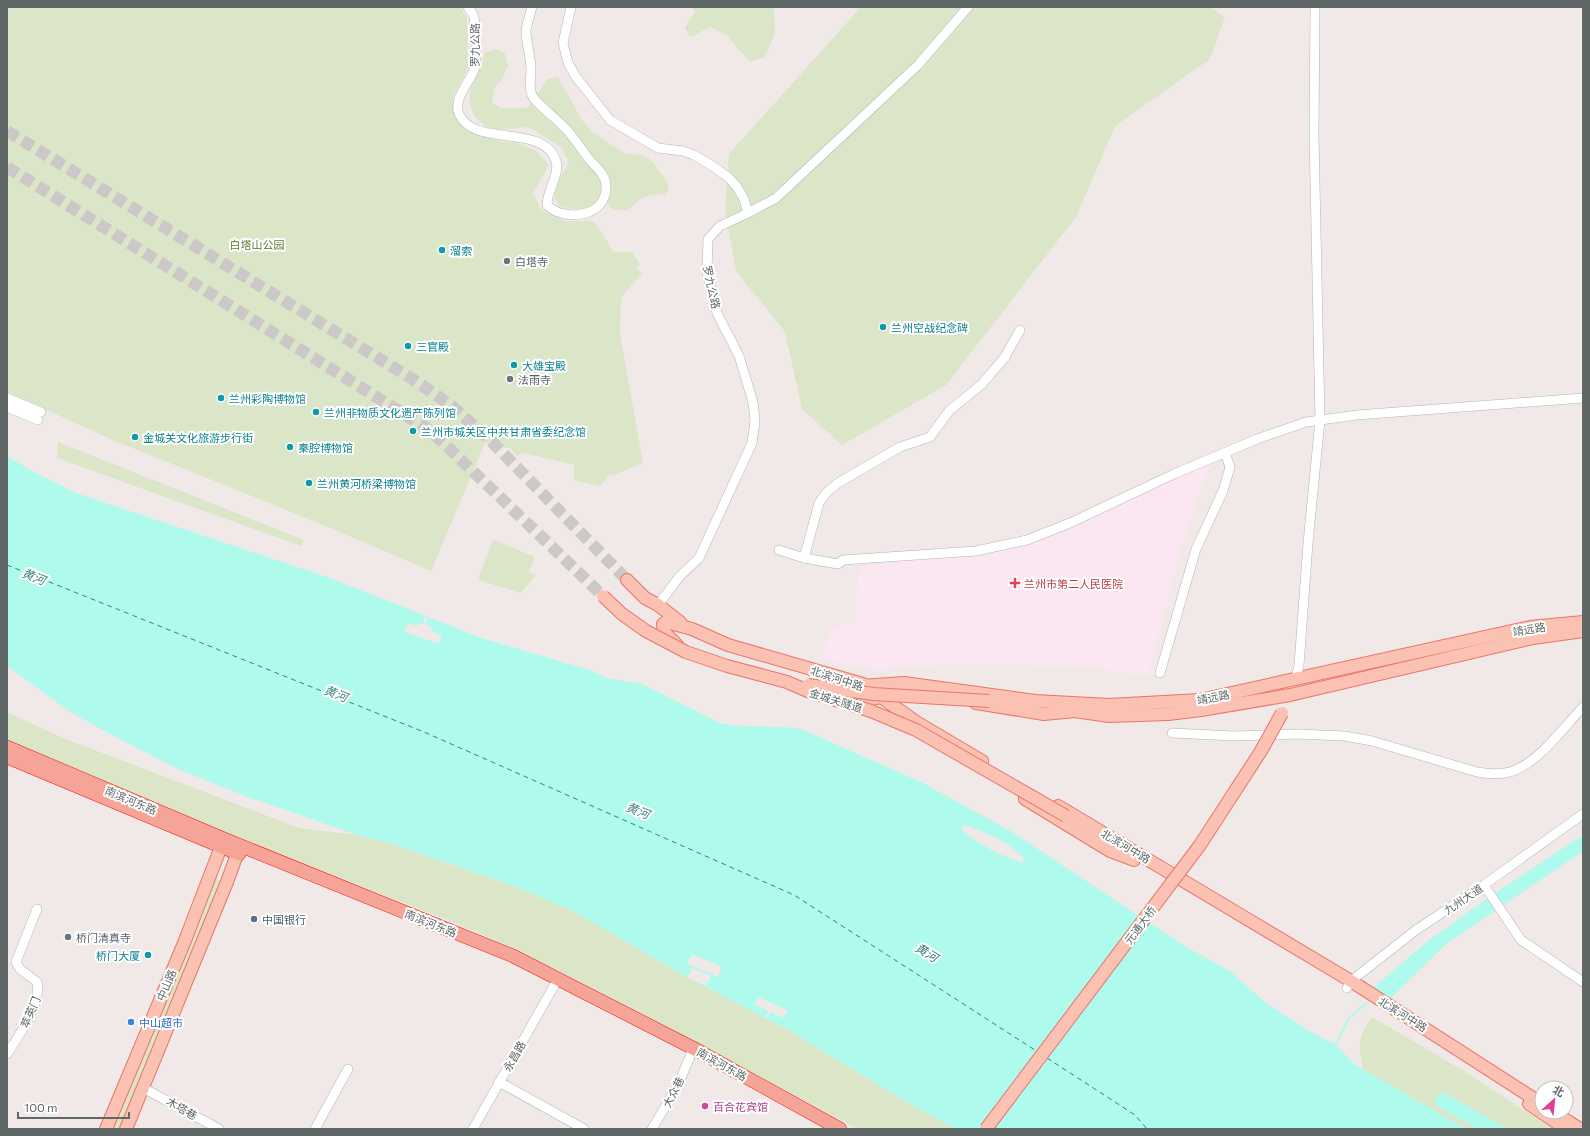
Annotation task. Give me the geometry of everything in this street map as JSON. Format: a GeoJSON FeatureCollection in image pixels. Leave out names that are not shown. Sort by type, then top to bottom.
{"type":"FeatureCollection","features":[{"type":"Feature","properties":{"kind":"highway","name":"南滨河东路"},"geometry":{"type":"LineString","coordinates":[[7,747],[222,844]]}},
{"type":"Feature","properties":{"kind":"highway","name":"南滨河东路"},"geometry":{"type":"LineString","coordinates":[[7,757],[222,844],[519,959],[693,1048],[840,1129]]}},
{"type":"Feature","properties":{"kind":"highway","name":"南滨河东路"},"geometry":{"type":"LineString","coordinates":[[239,850],[473,946],[555,984],[691,1054],[829,1129]]}},
{"type":"Feature","properties":{"kind":"main road"},"geometry":{"type":"LineString","coordinates":[[626,580],[646,598],[658,605],[669,615],[692,628]]}},
{"type":"Feature","properties":{"kind":"main road","name":"金城关隧道"},"geometry":{"type":"LineString","coordinates":[[603,596],[622,614],[646,631],[686,652],[727,666],[787,682],[810,692],[871,711],[916,730],[1066,816],[1134,860]]}},
{"type":"Feature","properties":{"kind":"main road"},"geometry":{"type":"LineString","coordinates":[[692,628],[666,622],[663,629],[672,641],[699,661],[792,684],[842,700],[914,730],[1110,851],[1134,860]]}},
{"type":"Feature","properties":{"kind":"main road","name":"靖远路"},"geometry":{"type":"LineString","coordinates":[[863,684],[904,683],[1035,701],[1109,705],[1200,700],[1530,627],[1583,622]]}},
{"type":"Feature","properties":{"kind":"main road","name":"北滨河中路"},"geometry":{"type":"LineString","coordinates":[[692,628],[728,645],[863,684],[916,722],[1534,1099]]}},
{"type":"Feature","properties":{"kind":"main road","name":"靖远路"},"geometry":{"type":"LineString","coordinates":[[854,704],[880,696],[944,698],[1044,714],[1075,710],[1109,716],[1168,714],[1290,695],[1533,638],[1583,631]]}},
{"type":"Feature","properties":{"kind":"main road","name":"元通大桥"},"geometry":{"type":"LineString","coordinates":[[986,1129],[1200,845],[1257,757],[1282,713],[1296,679]]}},
{"type":"Feature","properties":{"kind":"main road"},"geometry":{"type":"LineString","coordinates":[[787,682],[873,694],[989,700],[1075,710]]}},
{"type":"Feature","properties":{"kind":"main road"},"geometry":{"type":"LineString","coordinates":[[842,700],[863,684]]}},
{"type":"Feature","properties":{"kind":"main road","name":"中山路"},"geometry":{"type":"LineString","coordinates":[[106,1129],[184,943],[222,844]]}},
{"type":"Feature","properties":{"kind":"main road","name":"中山路"},"geometry":{"type":"LineString","coordinates":[[126,1129],[239,850]]}},
{"type":"Feature","properties":{"kind":"main road","name":"北滨河中路"},"geometry":{"type":"LineString","coordinates":[[1134,860],[1349,985]]}},
{"type":"Feature","properties":{"kind":"main road","name":"北滨河中路"},"geometry":{"type":"LineString","coordinates":[[1380,1004],[1566,1129]]}},
{"type":"Feature","properties":{"kind":"main road"},"geometry":{"type":"LineString","coordinates":[[1566,1120],[1580,1129]]}},
{"type":"Feature","properties":{"kind":"street","name":"罗九公路"},"geometry":{"type":"LineString","coordinates":[[468,7],[474,16],[476,52],[474,71],[459,100],[458,112],[462,120],[486,133],[500,136],[524,137],[543,145],[554,157],[557,172],[547,196],[547,205],[551,209],[557,211],[573,214],[589,213],[599,206],[606,185],[601,172],[567,130],[533,97],[530,89],[531,69],[526,31],[532,7]]}},
{"type":"Feature","properties":{"kind":"street"},"geometry":{"type":"LineString","coordinates":[[571,7],[563,43],[568,63],[576,77],[610,120],[658,148],[683,151],[694,155],[711,165],[728,177],[737,187],[744,199],[748,213]]}},
{"type":"Feature","properties":{"kind":"street","name":"罗九公路"},"geometry":{"type":"LineString","coordinates":[[658,605],[679,577],[699,558],[752,443],[755,421],[754,402],[739,356],[718,313],[707,272],[708,239],[720,226],[776,198],[918,65],[968,7]]}},
{"type":"Feature","properties":{"kind":"street"},"geometry":{"type":"LineString","coordinates":[[1296,679],[1299,665],[1308,543],[1320,420],[1314,135],[1315,7]]}},
{"type":"Feature","properties":{"kind":"street"},"geometry":{"type":"LineString","coordinates":[[804,558],[819,503],[826,493],[838,483],[900,447],[930,437],[949,411],[982,384],[1005,357],[1020,330]]}},
{"type":"Feature","properties":{"kind":"street"},"geometry":{"type":"LineString","coordinates":[[7,398],[39,416],[7,407]]}},
{"type":"Feature","properties":{"kind":"street"},"geometry":{"type":"LineString","coordinates":[[779,550],[804,558],[838,564],[843,560],[976,551],[1027,540],[1070,523],[1174,474],[1257,439],[1306,422],[1583,398]]}},
{"type":"Feature","properties":{"kind":"street"},"geometry":{"type":"LineString","coordinates":[[1160,672],[1196,549],[1223,491],[1230,467],[1225,453]]}},
{"type":"Feature","properties":{"kind":"street"},"geometry":{"type":"LineString","coordinates":[[1172,733],[1234,736],[1298,734],[1345,736],[1372,740],[1477,772],[1492,774],[1512,772],[1532,761],[1583,707]]}},
{"type":"Feature","properties":{"kind":"street","name":"九州大道"},"geometry":{"type":"LineString","coordinates":[[1349,985],[1416,930],[1486,888],[1583,814]]}},
{"type":"Feature","properties":{"kind":"street"},"geometry":{"type":"LineString","coordinates":[[1486,888],[1521,940],[1583,982]]}},
{"type":"Feature","properties":{"kind":"street","name":"萃英门"},"geometry":{"type":"LineString","coordinates":[[7,1054],[24,1028],[39,990],[37,982],[20,969],[16,962],[37,909]]}},
{"type":"Feature","properties":{"kind":"street","name":"永昌路"},"geometry":{"type":"LineString","coordinates":[[473,1129],[555,984]]}},
{"type":"Feature","properties":{"kind":"street","name":"大众巷"},"geometry":{"type":"LineString","coordinates":[[652,1129],[678,1085],[691,1054]]}},
{"type":"Feature","properties":{"kind":"street"},"geometry":{"type":"LineString","coordinates":[[315,1129],[348,1070]]}},
{"type":"Feature","properties":{"kind":"street"},"geometry":{"type":"LineString","coordinates":[[499,1082],[584,1129]]}},
{"type":"Feature","properties":{"kind":"street","name":"木塔巷"},"geometry":{"type":"LineString","coordinates":[[143,1088],[219,1129]]}},
{"type":"Feature","properties":{"kind":"shaded area","name":"兰州市第二人民医院"},"geometry":{"type":"Polygon","coordinates":[[[1211,461],[1184,537],[1148,676],[1096,668],[974,663],[878,670],[851,666],[823,659],[828,628],[837,629],[838,624],[855,623],[859,567],[893,563],[1041,531],[1211,461]]]}},
{"type":"Feature","properties":{"kind":"green space","name":"白塔山公园"},"geometry":{"type":"Polygon","coordinates":[[[7,7],[460,7],[467,18],[468,68],[453,96],[456,116],[472,132],[503,142],[515,142],[535,150],[549,165],[533,193],[541,210],[564,221],[594,221],[614,252],[632,252],[640,264],[637,270],[642,273],[621,298],[620,334],[643,463],[614,475],[610,474],[600,486],[574,480],[574,465],[524,453],[517,456],[511,449],[485,443],[431,571],[311,520],[115,441],[7,392],[7,7]]]}},
{"type":"Feature","properties":{"kind":"green space"},"geometry":{"type":"Polygon","coordinates":[[[691,7],[774,7],[775,34],[764,58],[750,61],[736,47],[727,35],[710,27],[693,36],[689,36],[685,28],[695,11],[691,7]]]}},
{"type":"Feature","properties":{"kind":"green space"},"geometry":{"type":"Polygon","coordinates":[[[861,7],[1209,7],[1225,17],[1210,59],[1115,126],[1076,217],[946,385],[842,445],[802,409],[785,332],[736,271],[725,210],[729,154],[861,7]]]}},
{"type":"Feature","properties":{"kind":"green space"},"geometry":{"type":"Polygon","coordinates":[[[497,49],[505,54],[508,66],[501,81],[494,88],[492,102],[500,108],[526,108],[535,99],[547,79],[558,77],[582,120],[592,132],[624,153],[642,155],[650,159],[668,183],[669,189],[664,195],[658,194],[648,196],[635,203],[627,211],[613,209],[604,200],[582,209],[572,209],[558,205],[553,191],[569,162],[561,147],[529,127],[496,130],[486,127],[474,116],[470,105],[470,90],[482,65],[484,53],[497,49]]]}},
{"type":"Feature","properties":{"kind":"green space"},"geometry":{"type":"Polygon","coordinates":[[[58,442],[304,540],[301,546],[57,458],[58,442]]]}},
{"type":"Feature","properties":{"kind":"green space"},"geometry":{"type":"Polygon","coordinates":[[[493,539],[535,557],[529,572],[536,575],[521,593],[478,580],[493,539]]]}},
{"type":"Feature","properties":{"kind":"green space"},"geometry":{"type":"Polygon","coordinates":[[[7,712],[63,738],[299,828],[357,835],[389,843],[519,888],[575,912],[688,978],[787,1029],[895,1095],[955,1129],[858,1129],[571,977],[477,932],[202,823],[7,743],[7,712]]]}},
{"type":"Feature","properties":{"kind":"green space"},"geometry":{"type":"Polygon","coordinates":[[[215,878],[222,881],[120,1129],[111,1129],[215,878]]]}},
{"type":"Feature","properties":{"kind":"green space"},"geometry":{"type":"Polygon","coordinates":[[[1372,1017],[1464,1071],[1534,1117],[1534,1120],[1538,1120],[1552,1129],[1466,1129],[1363,1070],[1360,1054],[1360,1042],[1363,1031],[1372,1017]]]}},
{"type":"Feature","properties":{"kind":"water","name":"黄河"},"geometry":{"type":"Polygon","coordinates":[[[7,456],[32,471],[76,493],[330,578],[481,638],[593,671],[606,678],[642,684],[720,723],[740,726],[801,729],[921,782],[1009,830],[1183,945],[1231,972],[1266,1003],[1309,1031],[1336,1045],[1354,1064],[1466,1129],[955,1129],[895,1095],[787,1029],[688,978],[575,912],[519,888],[390,843],[357,835],[248,797],[178,769],[69,711],[7,666],[7,456]],[[965,825],[961,827],[971,838],[1000,854],[1024,862],[1022,856],[1008,845],[965,825]]]}},
{"type":"Feature","properties":{"kind":"water"},"geometry":{"type":"Polygon","coordinates":[[[1583,835],[1583,851],[1445,945],[1391,998],[1373,988],[1429,940],[1494,894],[1583,835]]]}},
{"type":"Feature","properties":{"kind":"water"},"geometry":{"type":"Polygon","coordinates":[[[1441,1093],[1446,1094],[1508,1129],[1478,1129],[1437,1106],[1435,1099],[1441,1093]]]}},
{"type":"Feature","properties":{"kind":"pier"},"geometry":{"type":"Polygon","coordinates":[[[425,617],[428,618],[426,625],[432,627],[431,631],[442,635],[439,644],[405,632],[408,623],[417,626],[419,623],[423,624],[425,617]]]}},
{"type":"Feature","properties":{"kind":"pier"},"geometry":{"type":"Polygon","coordinates":[[[692,954],[722,967],[718,977],[703,970],[702,972],[711,976],[706,986],[688,978],[692,968],[700,972],[701,970],[687,964],[692,954]]]}},
{"type":"Feature","properties":{"kind":"pier"},"geometry":{"type":"Polygon","coordinates":[[[758,997],[788,1010],[784,1018],[770,1012],[768,1018],[766,1017],[768,1011],[755,1005],[758,997]]]}},
{"type":"Feature","properties":{"kind":"waterway"},"geometry":{"type":"LineString","coordinates":[[1335,1046],[1348,1019],[1371,999]]}},
{"type":"Feature","properties":{"kind":"ferry route"},"geometry":{"type":"LineString","coordinates":[[7,565],[424,732],[794,895],[1038,1052]]}},
{"type":"Feature","properties":{"kind":"ferry route"},"geometry":{"type":"LineString","coordinates":[[1047,1058],[1135,1115],[1147,1129]]}},
{"type":"Feature","properties":{"kind":"tunnel"},"geometry":{"type":"LineString","coordinates":[[7,131],[414,380],[452,406],[492,442],[627,580]]}},
{"type":"Feature","properties":{"kind":"tunnel"},"geometry":{"type":"LineString","coordinates":[[7,167],[431,431],[603,596]]}},
{"type":"Feature","properties":{"kind":"place","name":"溜索"},"geometry":{"type":"Point","coordinates":[442,250]}},
{"type":"Feature","properties":{"kind":"place","name":"白塔寺"},"geometry":{"type":"Point","coordinates":[507,261]}},
{"type":"Feature","properties":{"kind":"place","name":"兰州空战纪念碑"},"geometry":{"type":"Point","coordinates":[883,327]}},
{"type":"Feature","properties":{"kind":"place","name":"三官殿"},"geometry":{"type":"Point","coordinates":[408,346]}},
{"type":"Feature","properties":{"kind":"place","name":"大雄宝殿"},"geometry":{"type":"Point","coordinates":[514,365]}},
{"type":"Feature","properties":{"kind":"place","name":"法雨寺"},"geometry":{"type":"Point","coordinates":[510,379]}},
{"type":"Feature","properties":{"kind":"place","name":"兰州彩陶博物馆"},"geometry":{"type":"Point","coordinates":[221,398]}},
{"type":"Feature","properties":{"kind":"place","name":"兰州非物质文化遗产陈列馆"},"geometry":{"type":"Point","coordinates":[316,412]}},
{"type":"Feature","properties":{"kind":"place","name":"兰州市城关区中共甘肃省委纪念馆"},"geometry":{"type":"Point","coordinates":[413,431]}},
{"type":"Feature","properties":{"kind":"place","name":"金城关文化旅游步行街"},"geometry":{"type":"Point","coordinates":[135,437]}},
{"type":"Feature","properties":{"kind":"place","name":"秦腔博物馆"},"geometry":{"type":"Point","coordinates":[290,447]}},
{"type":"Feature","properties":{"kind":"place","name":"兰州黄河桥梁博物馆"},"geometry":{"type":"Point","coordinates":[309,483]}},
{"type":"Feature","properties":{"kind":"place","name":"兰州市第二人民医院"},"geometry":{"type":"Point","coordinates":[1015,583]}},
{"type":"Feature","properties":{"kind":"place","name":"中国银行"},"geometry":{"type":"Point","coordinates":[254,919]}},
{"type":"Feature","properties":{"kind":"place","name":"桥门清真寺"},"geometry":{"type":"Point","coordinates":[68,937]}},
{"type":"Feature","properties":{"kind":"place","name":"桥门大厦"},"geometry":{"type":"Point","coordinates":[148,955]}},
{"type":"Feature","properties":{"kind":"place","name":"中山超市"},"geometry":{"type":"Point","coordinates":[131,1022]}},
{"type":"Feature","properties":{"kind":"place","name":"百合花宾馆"},"geometry":{"type":"Point","coordinates":[705,1106]}}]}
